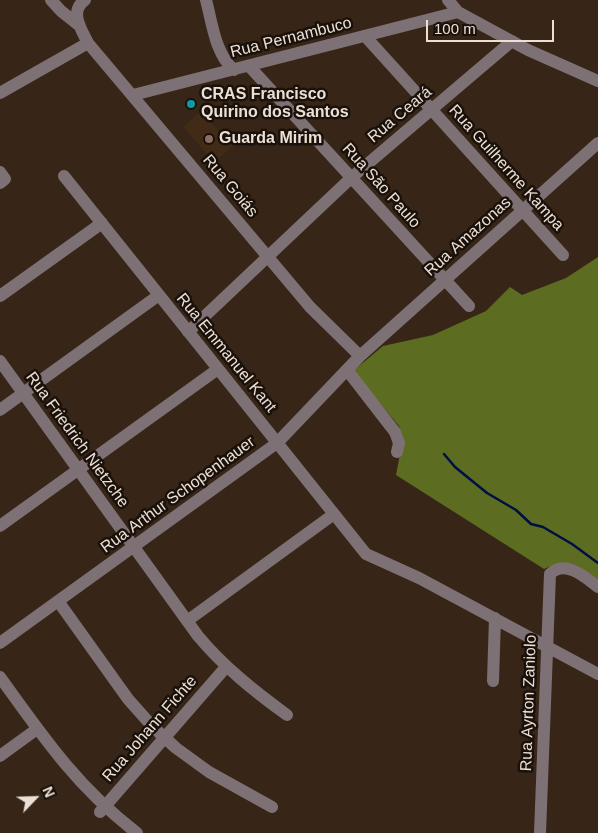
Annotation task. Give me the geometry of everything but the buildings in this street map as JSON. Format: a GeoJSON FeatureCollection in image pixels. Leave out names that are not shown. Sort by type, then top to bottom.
{"type":"FeatureCollection","features":[{"type":"Feature","properties":{"kind":"street"},"geometry":{"type":"LineString","coordinates":[[51,0],[61,11],[80,26]]}},
{"type":"Feature","properties":{"kind":"street"},"geometry":{"type":"LineString","coordinates":[[206,0],[219,48],[227,64],[234,70]]}},
{"type":"Feature","properties":{"kind":"street"},"geometry":{"type":"LineString","coordinates":[[448,0],[458,12],[512,42],[598,81]]}},
{"type":"Feature","properties":{"kind":"street","name":"Rua Goiás"},"geometry":{"type":"LineString","coordinates":[[83,2],[77,10],[80,26],[88,42],[310,307],[360,356]]}},
{"type":"Feature","properties":{"kind":"street","name":"Rua Pernambuco"},"geometry":{"type":"LineString","coordinates":[[133,95],[458,12]]}},
{"type":"Feature","properties":{"kind":"street","name":"Rua Guilherme Kampa"},"geometry":{"type":"LineString","coordinates":[[365,36],[563,256]]}},
{"type":"Feature","properties":{"kind":"street"},"geometry":{"type":"LineString","coordinates":[[0,93],[88,42]]}},
{"type":"Feature","properties":{"kind":"street","name":"Rua Ceará"},"geometry":{"type":"LineString","coordinates":[[188,332],[351,178],[512,42]]}},
{"type":"Feature","properties":{"kind":"street","name":"Rua São Paulo"},"geometry":{"type":"LineString","coordinates":[[249,66],[468,306]]}},
{"type":"Feature","properties":{"kind":"street","name":"Rua Amazonas"},"geometry":{"type":"LineString","coordinates":[[360,356],[598,142]]}},
{"type":"Feature","properties":{"kind":"street","name":"Rua Emmanuel Kant"},"geometry":{"type":"LineString","coordinates":[[64,176],[362,550],[372,557],[411,574],[495,618]]}},
{"type":"Feature","properties":{"kind":"street"},"geometry":{"type":"LineString","coordinates":[[0,296],[102,223]]}},
{"type":"Feature","properties":{"kind":"street"},"geometry":{"type":"LineString","coordinates":[[0,410],[159,295]]}},
{"type":"Feature","properties":{"kind":"street","name":"Rua Arthur Schopenhauer"},"geometry":{"type":"LineString","coordinates":[[0,643],[277,443],[360,356]]}},
{"type":"Feature","properties":{"kind":"street","name":"Rua Friedrich Nietzche"},"geometry":{"type":"LineString","coordinates":[[0,361],[187,621],[226,667],[260,696],[287,715]]}},
{"type":"Feature","properties":{"kind":"street"},"geometry":{"type":"LineString","coordinates":[[0,526],[218,369]]}},
{"type":"Feature","properties":{"kind":"street"},"geometry":{"type":"LineString","coordinates":[[347,370],[395,432],[398,443],[397,452]]}},
{"type":"Feature","properties":{"kind":"street"},"geometry":{"type":"LineString","coordinates":[[187,621],[334,514]]}},
{"type":"Feature","properties":{"kind":"street","name":"Rua Ayrton Zaniolo"},"geometry":{"type":"LineString","coordinates":[[540,833],[550,574],[555,568],[568,568],[598,587]]}},
{"type":"Feature","properties":{"kind":"street"},"geometry":{"type":"LineString","coordinates":[[58,601],[128,699],[165,737],[209,772],[272,807]]}},
{"type":"Feature","properties":{"kind":"street"},"geometry":{"type":"LineString","coordinates":[[493,681],[495,618],[598,674]]}},
{"type":"Feature","properties":{"kind":"street","name":"Rua Johann Fichte"},"geometry":{"type":"LineString","coordinates":[[102,809],[226,667]]}},
{"type":"Feature","properties":{"kind":"street"},"geometry":{"type":"LineString","coordinates":[[0,677],[34,732]]}},
{"type":"Feature","properties":{"kind":"street"},"geometry":{"type":"LineString","coordinates":[[0,690],[34,732],[125,833]]}},
{"type":"Feature","properties":{"kind":"street"},"geometry":{"type":"LineString","coordinates":[[0,756],[34,732]]}},
{"type":"Feature","properties":{"kind":"street"},"geometry":{"type":"LineString","coordinates":[[102,809],[137,833]]}},
{"type":"Feature","properties":{"kind":"shaded area","name":"Guarda Mirim"},"geometry":{"type":"Polygon","coordinates":[[[201,111],[232,147],[214,162],[183,127],[201,111]]]}},
{"type":"Feature","properties":{"kind":"green space"},"geometry":{"type":"Polygon","coordinates":[[[598,257],[598,581],[573,564],[561,563],[544,569],[396,475],[403,438],[399,426],[353,371],[383,346],[433,335],[486,311],[510,287],[522,295],[566,278],[598,257]]]}},
{"type":"Feature","properties":{"kind":"waterway"},"geometry":{"type":"LineString","coordinates":[[444,454],[455,467],[487,493],[516,510],[531,524],[543,527],[572,544],[598,563]]}},
{"type":"Feature","properties":{"kind":"place","name":"CRAS Francisco Quirino dos Santos"},"geometry":{"type":"Point","coordinates":[191,104]}},
{"type":"Feature","properties":{"kind":"place","name":"Guarda Mirim"},"geometry":{"type":"Point","coordinates":[209,139]}}]}
